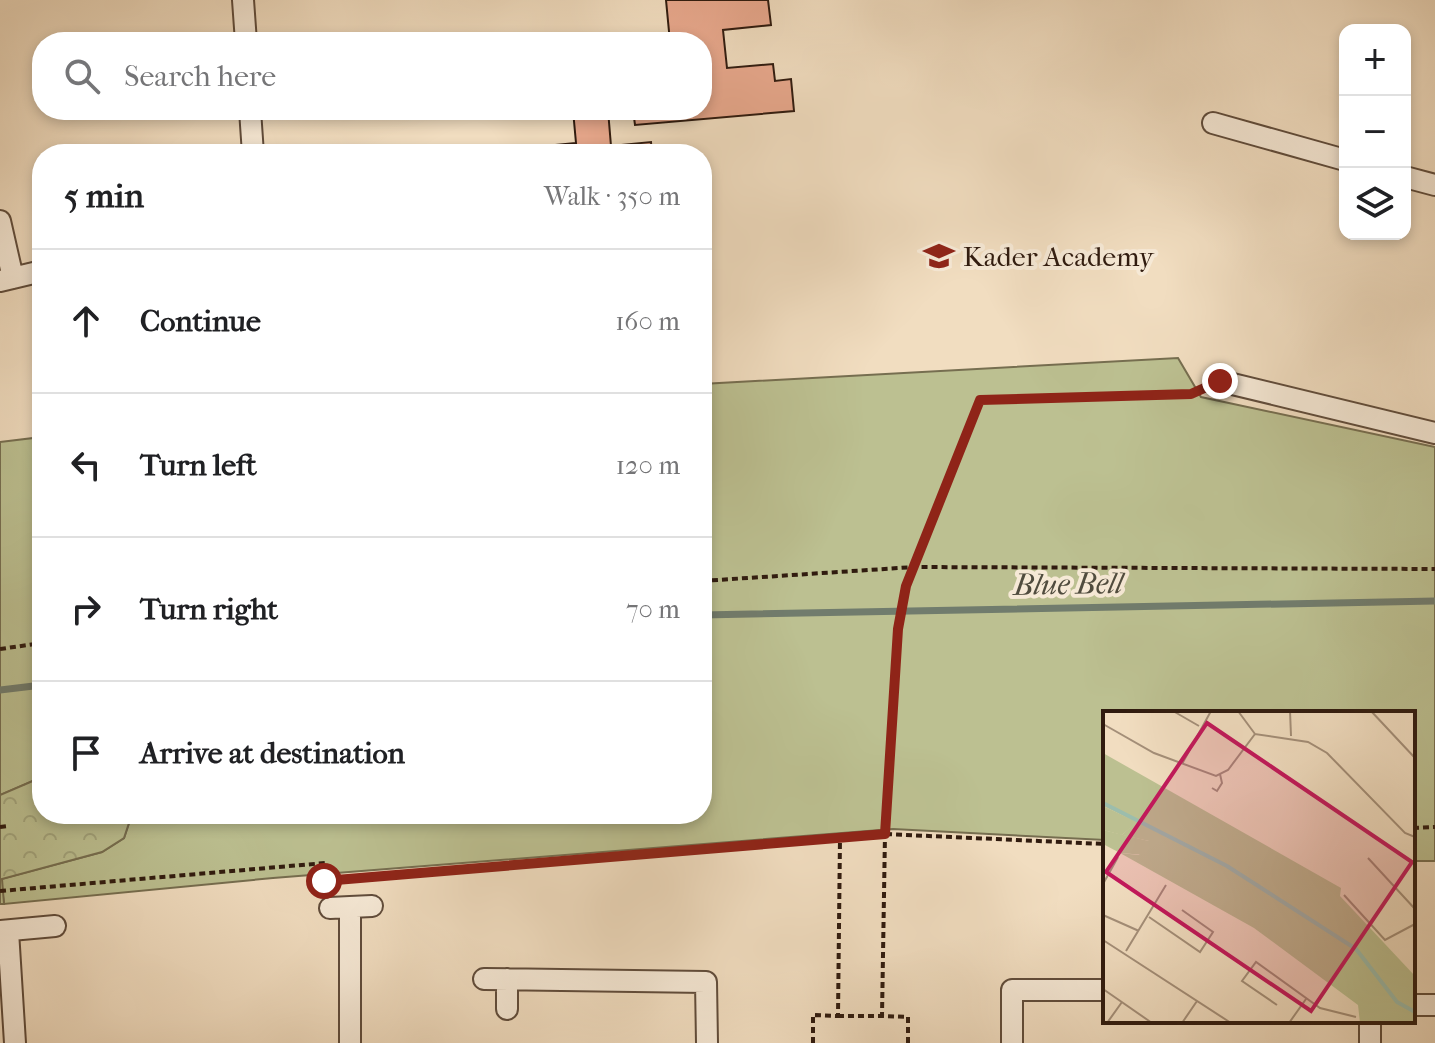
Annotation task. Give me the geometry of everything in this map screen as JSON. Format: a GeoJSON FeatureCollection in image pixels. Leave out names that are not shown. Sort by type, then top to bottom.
{"type":"FeatureCollection","features":[{"type":"Feature","properties":{"kind":"street"},"geometry":{"type":"LineString","coordinates":[[243,0],[245,32]]}},
{"type":"Feature","properties":{"kind":"street"},"geometry":{"type":"LineString","coordinates":[[251,120],[252,144]]}},
{"type":"Feature","properties":{"kind":"street"},"geometry":{"type":"LineString","coordinates":[[1213,123],[1339,158]]}},
{"type":"Feature","properties":{"kind":"street"},"geometry":{"type":"LineString","coordinates":[[1411,179],[1435,185]]}},
{"type":"Feature","properties":{"kind":"street"},"geometry":{"type":"LineString","coordinates":[[0,221],[6,280],[32,274]]}},
{"type":"Feature","properties":{"kind":"street"},"geometry":{"type":"LineString","coordinates":[[1220,381],[1435,433]]}},
{"type":"Feature","properties":{"kind":"street"},"geometry":{"type":"LineString","coordinates":[[350,1043],[340,907],[372,906]]}},
{"type":"Feature","properties":{"kind":"street"},"geometry":{"type":"LineString","coordinates":[[15,1043],[4,931],[55,926]]}},
{"type":"Feature","properties":{"kind":"street"},"geometry":{"type":"LineString","coordinates":[[484,979],[706,982],[707,1043]]}},
{"type":"Feature","properties":{"kind":"street"},"geometry":{"type":"LineString","coordinates":[[507,979],[507,1009]]}},
{"type":"Feature","properties":{"kind":"street"},"geometry":{"type":"LineString","coordinates":[[1012,1043],[1012,990],[1103,990]]}},
{"type":"Feature","properties":{"kind":"path"},"geometry":{"type":"LineString","coordinates":[[882,1016],[885,834],[898,629],[906,586],[980,400],[1191,394],[1220,381]]}},
{"type":"Feature","properties":{"kind":"path"},"geometry":{"type":"LineString","coordinates":[[712,580],[914,567],[1435,569]]}},
{"type":"Feature","properties":{"kind":"path"},"geometry":{"type":"LineString","coordinates":[[0,649],[32,644]]}},
{"type":"Feature","properties":{"kind":"path"},"geometry":{"type":"LineString","coordinates":[[0,827],[8,826]]}},
{"type":"Feature","properties":{"kind":"path"},"geometry":{"type":"LineString","coordinates":[[1415,828],[1435,827]]}},
{"type":"Feature","properties":{"kind":"path"},"geometry":{"type":"LineString","coordinates":[[324,881],[885,834],[1103,844]]}},
{"type":"Feature","properties":{"kind":"path"},"geometry":{"type":"LineString","coordinates":[[838,1016],[840,838]]}},
{"type":"Feature","properties":{"kind":"path"},"geometry":{"type":"LineString","coordinates":[[0,891],[325,863],[323,907],[340,907]]}},
{"type":"Feature","properties":{"kind":"path"},"geometry":{"type":"LineString","coordinates":[[813,1043],[813,1015],[908,1017],[908,1043]]}},
{"type":"Feature","properties":{"kind":"green space"},"geometry":{"type":"Polygon","coordinates":[[[1178,358],[1201,397],[1435,447],[1435,861],[1415,861],[1415,711],[1103,711],[1103,840],[893,829],[273,878],[4,904],[1,879],[102,852],[124,838],[129,824],[712,824],[712,383],[1178,358]]]}},
{"type":"Feature","properties":{"kind":"green space"},"geometry":{"type":"Polygon","coordinates":[[[32,438],[32,781],[0,795],[0,442],[32,438]]]}},
{"type":"Feature","properties":{"kind":"green space"},"geometry":{"type":"Polygon","coordinates":[[[32,781],[32,824],[129,824],[124,838],[102,852],[2,879],[4,904],[0,904],[0,795],[32,781]]]}},
{"type":"Feature","properties":{"kind":"building"},"geometry":{"type":"Polygon","coordinates":[[[666,0],[768,0],[771,25],[723,30],[727,68],[773,64],[775,81],[791,79],[794,111],[712,118],[712,32],[669,32],[666,0]]]}},
{"type":"Feature","properties":{"kind":"building"},"geometry":{"type":"Polygon","coordinates":[[[574,120],[609,120],[611,144],[565,144],[576,143],[574,120]]]}},
{"type":"Feature","properties":{"kind":"building"},"geometry":{"type":"Polygon","coordinates":[[[634,120],[692,120],[635,125],[634,120]]]}},
{"type":"Feature","properties":{"kind":"waterway","name":"Blue Bell"},"geometry":{"type":"LineString","coordinates":[[712,615],[1435,601]]}},
{"type":"Feature","properties":{"kind":"waterway","name":"Blue Bell"},"geometry":{"type":"LineString","coordinates":[[0,690],[32,686]]}},
{"type":"Feature","properties":{"kind":"place","name":"Kader Academy"},"geometry":{"type":"Point","coordinates":[939,256]}},
{"type":"Feature","properties":{"kind":"route"},"geometry":{"type":"LineString","coordinates":[[324,881],[885,834],[898,629],[906,586],[980,400],[1191,394],[1220,381]]}}]}
